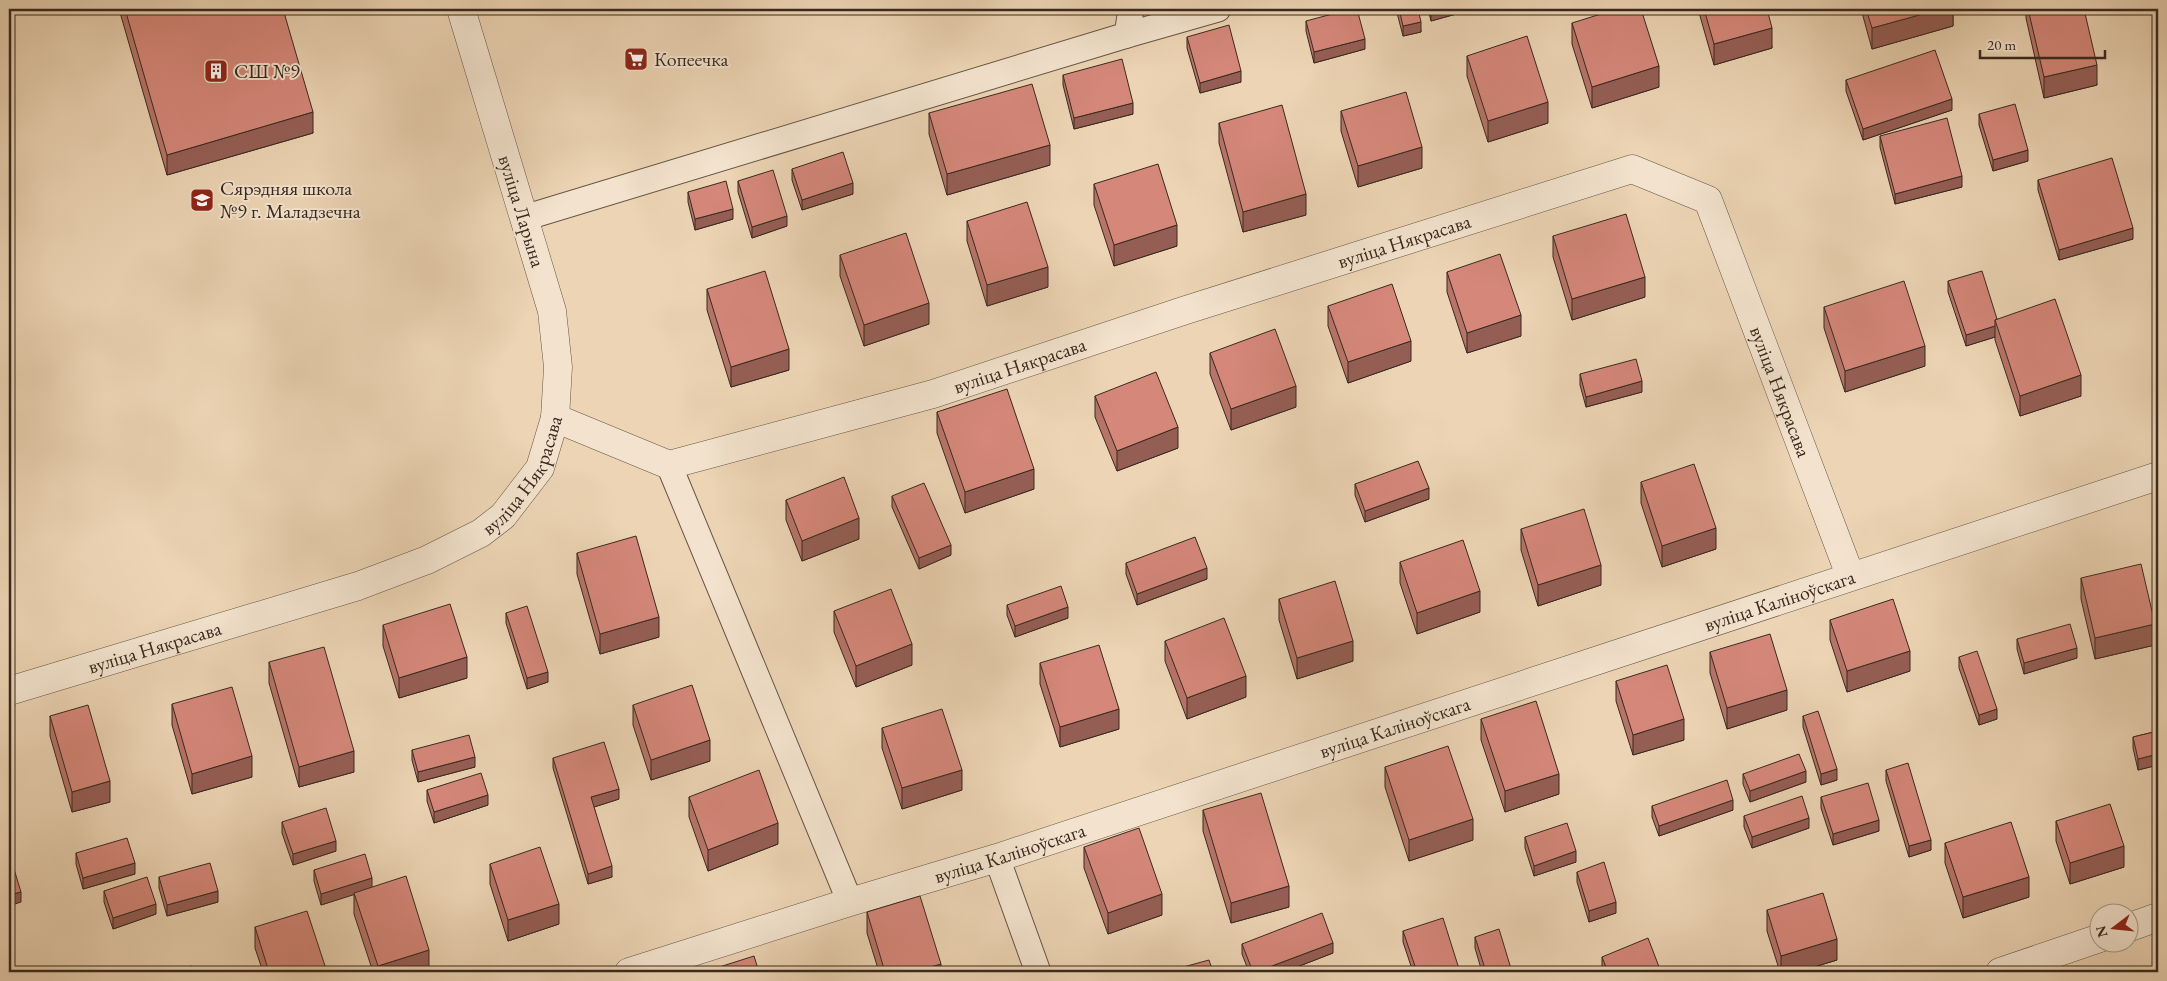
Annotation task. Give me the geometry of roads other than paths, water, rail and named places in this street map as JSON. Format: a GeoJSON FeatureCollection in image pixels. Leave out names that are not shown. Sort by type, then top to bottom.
{"type":"FeatureCollection","features":[{"type":"Feature","properties":{"kind":"street","name":"вуліца Ларына"},"geometry":{"type":"LineString","coordinates":[[461,9],[552,311],[558,367],[555,418]]}},
{"type":"Feature","properties":{"kind":"street","name":"вуліца Някрасава"},"geometry":{"type":"LineString","coordinates":[[9,691],[358,586],[427,560],[481,533],[503,516],[540,468],[555,418],[669,465],[934,394],[1186,310],[1632,169],[1708,200],[1850,576]]}},
{"type":"Feature","properties":{"kind":"street","name":"вуліца Каліноўскага"},"geometry":{"type":"LineString","coordinates":[[629,972],[997,858],[2158,476]]}},
{"type":"Feature","properties":{"kind":"street"},"geometry":{"type":"LineString","coordinates":[[2140,924],[2158,918]]}},
{"type":"Feature","properties":{"kind":"street"},"geometry":{"type":"LineString","coordinates":[[2000,972],[2090,941]]}},
{"type":"Feature","properties":{"kind":"lane"},"geometry":{"type":"LineString","coordinates":[[1127,35],[1130,9]]}},
{"type":"Feature","properties":{"kind":"lane"},"geometry":{"type":"LineString","coordinates":[[524,218],[1218,9]]}},
{"type":"Feature","properties":{"kind":"lane"},"geometry":{"type":"LineString","coordinates":[[669,465],[850,902]]}},
{"type":"Feature","properties":{"kind":"lane"},"geometry":{"type":"LineString","coordinates":[[997,858],[1038,972]]}},
{"type":"Feature","properties":{"kind":"place","name":"Копеечка"},"geometry":{"type":"Point","coordinates":[636,59]}},
{"type":"Feature","properties":{"kind":"place","name":"СШ №9"},"geometry":{"type":"Point","coordinates":[216,71]}},
{"type":"Feature","properties":{"kind":"place","name":"Сярэдняя школа №9 г. Маладзечна"},"geometry":{"type":"Point","coordinates":[202,200]}}]}
